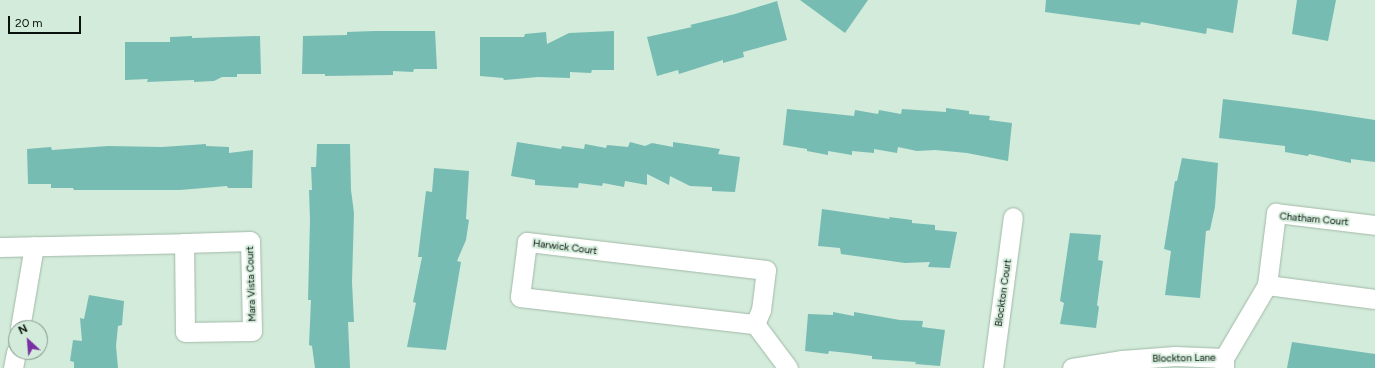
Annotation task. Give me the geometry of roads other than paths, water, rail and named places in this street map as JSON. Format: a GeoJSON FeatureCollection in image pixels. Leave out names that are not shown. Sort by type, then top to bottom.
{"type":"FeatureCollection","features":[{"type":"Feature","properties":{"kind":"street","name":"Chatham Court"},"geometry":{"type":"LineString","coordinates":[[1224,363],[1267,285],[1276,213],[1375,225]]}},
{"type":"Feature","properties":{"kind":"street","name":"Blockton Court"},"geometry":{"type":"LineString","coordinates":[[993,368],[1013,217]]}},
{"type":"Feature","properties":{"kind":"street","name":"Mara Vista Court"},"geometry":{"type":"LineString","coordinates":[[0,246],[34,246],[184,242],[250,241],[252,331],[185,332],[184,242]]}},
{"type":"Feature","properties":{"kind":"street","name":"Harwick Court"},"geometry":{"type":"LineString","coordinates":[[527,242],[766,270],[761,310],[755,324],[520,297],[527,242]]}},
{"type":"Feature","properties":{"kind":"street"},"geometry":{"type":"LineString","coordinates":[[21,320],[34,246]]}},
{"type":"Feature","properties":{"kind":"street"},"geometry":{"type":"LineString","coordinates":[[1267,285],[1375,299]]}},
{"type":"Feature","properties":{"kind":"street"},"geometry":{"type":"LineString","coordinates":[[755,324],[788,368]]}},
{"type":"Feature","properties":{"kind":"street","name":"Blockton Lane"},"geometry":{"type":"LineString","coordinates":[[1072,368],[1122,360],[1167,357],[1224,363]]}}]}
